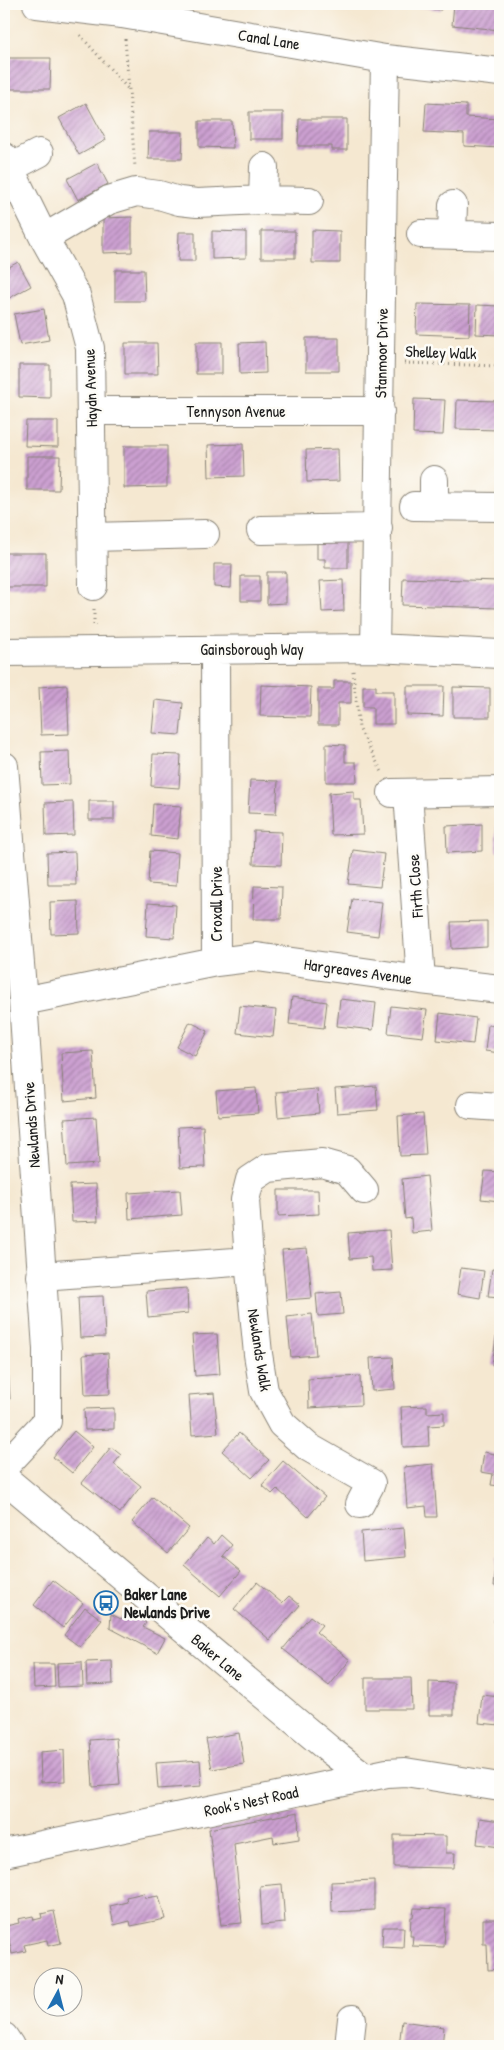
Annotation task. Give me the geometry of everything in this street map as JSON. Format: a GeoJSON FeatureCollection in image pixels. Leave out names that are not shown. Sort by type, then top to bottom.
{"type":"FeatureCollection","features":[{"type":"Feature","properties":{"kind":"street","name":"Canal Lane"},"geometry":{"type":"LineString","coordinates":[[37,4],[122,14],[385,59],[500,72]]}},
{"type":"Feature","properties":{"kind":"street","name":"Stanmoor Drive"},"geometry":{"type":"LineString","coordinates":[[363,648],[378,528],[385,59]]}},
{"type":"Feature","properties":{"kind":"street","name":"Haydn Avenue"},"geometry":{"type":"LineString","coordinates":[[39,153],[7,162],[44,238],[76,295],[90,348],[93,586]]}},
{"type":"Feature","properties":{"kind":"street"},"geometry":{"type":"LineString","coordinates":[[263,200],[264,167]]}},
{"type":"Feature","properties":{"kind":"street"},"geometry":{"type":"LineString","coordinates":[[44,238],[108,200],[136,192],[159,195],[179,202],[197,203],[263,200],[309,201]]}},
{"type":"Feature","properties":{"kind":"street"},"geometry":{"type":"LineString","coordinates":[[452,234],[453,205]]}},
{"type":"Feature","properties":{"kind":"street"},"geometry":{"type":"LineString","coordinates":[[421,234],[500,236]]}},
{"type":"Feature","properties":{"kind":"street","name":"Tennyson Avenue"},"geometry":{"type":"LineString","coordinates":[[91,412],[380,410]]}},
{"type":"Feature","properties":{"kind":"street"},"geometry":{"type":"LineString","coordinates":[[427,497],[500,507]]}},
{"type":"Feature","properties":{"kind":"street"},"geometry":{"type":"LineString","coordinates":[[261,530],[378,528]]}},
{"type":"Feature","properties":{"kind":"street"},"geometry":{"type":"LineString","coordinates":[[93,537],[205,534]]}},
{"type":"Feature","properties":{"kind":"street","name":"Gainsborough Way"},"geometry":{"type":"LineString","coordinates":[[4,652],[363,648],[500,654]]}},
{"type":"Feature","properties":{"kind":"street","name":"Croxall Drive"},"geometry":{"type":"LineString","coordinates":[[23,1001],[216,962],[215,650]]}},
{"type":"Feature","properties":{"kind":"street","name":"Newlands Drive"},"geometry":{"type":"LineString","coordinates":[[4,766],[23,1001],[40,1276],[47,1349],[47,1421],[4,1467]]}},
{"type":"Feature","properties":{"kind":"street"},"geometry":{"type":"LineString","coordinates":[[400,793],[500,791]]}},
{"type":"Feature","properties":{"kind":"street","name":"Firth Close"},"geometry":{"type":"LineString","coordinates":[[400,793],[421,980]]}},
{"type":"Feature","properties":{"kind":"street","name":"Hargreaves Avenue"},"geometry":{"type":"LineString","coordinates":[[216,962],[257,957],[500,989]]}},
{"type":"Feature","properties":{"kind":"street","name":"Newlands Walk"},"geometry":{"type":"LineString","coordinates":[[360,1504],[371,1482],[308,1447],[282,1424],[264,1391],[249,1261],[246,1200],[250,1180],[268,1168],[322,1163],[348,1170],[364,1190]]}},
{"type":"Feature","properties":{"kind":"street"},"geometry":{"type":"LineString","coordinates":[[40,1276],[249,1261]]}},
{"type":"Feature","properties":{"kind":"street","name":"Baker Lane"},"geometry":{"type":"LineString","coordinates":[[4,1478],[331,1751],[365,1777]]}},
{"type":"Feature","properties":{"kind":"street","name":"Rook's Nest Road"},"geometry":{"type":"LineString","coordinates":[[4,1853],[387,1773],[405,1772],[500,1786]]}},
{"type":"Feature","properties":{"kind":"street"},"geometry":{"type":"LineString","coordinates":[[349,2046],[352,2019]]}},
{"type":"Feature","properties":{"kind":"street"},"geometry":{"type":"LineString","coordinates":[[4,2037],[10,2046]]}},
{"type":"Feature","properties":{"kind":"path"},"geometry":{"type":"LineString","coordinates":[[122,14],[130,90],[136,192]]}},
{"type":"Feature","properties":{"kind":"path"},"geometry":{"type":"LineString","coordinates":[[79,34],[130,90]]}},
{"type":"Feature","properties":{"kind":"path","name":"Shelley Walk"},"geometry":{"type":"LineString","coordinates":[[381,363],[500,366]]}},
{"type":"Feature","properties":{"kind":"path"},"geometry":{"type":"LineString","coordinates":[[93,586],[95,651]]}},
{"type":"Feature","properties":{"kind":"path"},"geometry":{"type":"LineString","coordinates":[[363,648],[359,728],[400,793]]}},
{"type":"Feature","properties":{"kind":"building"},"geometry":{"type":"Polygon","coordinates":[[[441,4],[441,10],[404,5],[441,4]]]}},
{"type":"Feature","properties":{"kind":"building"},"geometry":{"type":"Polygon","coordinates":[[[454,4],[500,4],[500,30],[452,25],[454,4]]]}},
{"type":"Feature","properties":{"kind":"building"},"geometry":{"type":"Polygon","coordinates":[[[8,58],[51,58],[50,89],[8,89],[8,58]]]}},
{"type":"Feature","properties":{"kind":"building"},"geometry":{"type":"Polygon","coordinates":[[[86,103],[106,140],[79,155],[59,118],[86,103]]]}},
{"type":"Feature","properties":{"kind":"building"},"geometry":{"type":"Polygon","coordinates":[[[426,103],[466,105],[466,117],[500,119],[500,148],[464,146],[464,134],[424,132],[426,103]]]}},
{"type":"Feature","properties":{"kind":"building"},"geometry":{"type":"Polygon","coordinates":[[[249,112],[283,112],[283,139],[249,139],[249,112]]]}},
{"type":"Feature","properties":{"kind":"building"},"geometry":{"type":"Polygon","coordinates":[[[299,119],[347,119],[347,150],[332,150],[332,146],[298,146],[299,119]]]}},
{"type":"Feature","properties":{"kind":"building"},"geometry":{"type":"Polygon","coordinates":[[[199,121],[232,121],[233,148],[199,147],[199,121]]]}},
{"type":"Feature","properties":{"kind":"building"},"geometry":{"type":"Polygon","coordinates":[[[149,132],[183,132],[182,159],[148,159],[149,132]]]}},
{"type":"Feature","properties":{"kind":"building"},"geometry":{"type":"Polygon","coordinates":[[[97,163],[108,184],[78,200],[67,179],[97,163]]]}},
{"type":"Feature","properties":{"kind":"building"},"geometry":{"type":"Polygon","coordinates":[[[132,217],[132,252],[103,253],[103,218],[132,217]]]}},
{"type":"Feature","properties":{"kind":"building"},"geometry":{"type":"Polygon","coordinates":[[[312,230],[340,231],[340,263],[312,263],[312,230]]]}},
{"type":"Feature","properties":{"kind":"building"},"geometry":{"type":"Polygon","coordinates":[[[212,231],[246,232],[246,258],[212,259],[212,231]]]}},
{"type":"Feature","properties":{"kind":"building"},"geometry":{"type":"Polygon","coordinates":[[[261,231],[295,231],[295,258],[261,258],[261,231]]]}},
{"type":"Feature","properties":{"kind":"building"},"geometry":{"type":"Polygon","coordinates":[[[179,232],[195,232],[195,261],[178,261],[179,232]]]}},
{"type":"Feature","properties":{"kind":"building"},"geometry":{"type":"Polygon","coordinates":[[[4,235],[9,246],[4,249],[4,235]]]}},
{"type":"Feature","properties":{"kind":"building"},"geometry":{"type":"Polygon","coordinates":[[[18,262],[31,286],[4,301],[4,270],[18,262]]]}},
{"type":"Feature","properties":{"kind":"building"},"geometry":{"type":"Polygon","coordinates":[[[115,270],[144,270],[145,301],[115,301],[115,270]]]}},
{"type":"Feature","properties":{"kind":"building"},"geometry":{"type":"Polygon","coordinates":[[[417,304],[470,305],[469,336],[416,334],[417,304]]]}},
{"type":"Feature","properties":{"kind":"building"},"geometry":{"type":"Polygon","coordinates":[[[477,305],[500,306],[500,335],[476,334],[477,305]]]}},
{"type":"Feature","properties":{"kind":"building"},"geometry":{"type":"Polygon","coordinates":[[[44,309],[49,340],[20,345],[14,314],[44,309]]]}},
{"type":"Feature","properties":{"kind":"building"},"geometry":{"type":"Polygon","coordinates":[[[306,338],[339,338],[339,371],[306,371],[306,338]]]}},
{"type":"Feature","properties":{"kind":"building"},"geometry":{"type":"Polygon","coordinates":[[[196,342],[222,342],[222,374],[196,374],[196,342]]]}},
{"type":"Feature","properties":{"kind":"building"},"geometry":{"type":"Polygon","coordinates":[[[265,342],[266,373],[240,374],[239,343],[265,342]]]}},
{"type":"Feature","properties":{"kind":"building"},"geometry":{"type":"Polygon","coordinates":[[[125,343],[157,343],[158,374],[125,374],[125,343]]]}},
{"type":"Feature","properties":{"kind":"building"},"geometry":{"type":"Polygon","coordinates":[[[19,365],[50,365],[50,398],[19,397],[19,365]]]}},
{"type":"Feature","properties":{"kind":"building"},"geometry":{"type":"Polygon","coordinates":[[[414,399],[445,400],[443,435],[413,434],[414,399]]]}},
{"type":"Feature","properties":{"kind":"building"},"geometry":{"type":"Polygon","coordinates":[[[457,400],[500,401],[500,430],[456,429],[457,400]]]}},
{"type":"Feature","properties":{"kind":"building"},"geometry":{"type":"Polygon","coordinates":[[[26,421],[58,421],[58,447],[25,446],[26,421]]]}},
{"type":"Feature","properties":{"kind":"building"},"geometry":{"type":"Polygon","coordinates":[[[243,444],[244,476],[209,477],[208,445],[243,444]]]}},
{"type":"Feature","properties":{"kind":"building"},"geometry":{"type":"Polygon","coordinates":[[[124,446],[167,446],[167,487],[124,488],[124,446]]]}},
{"type":"Feature","properties":{"kind":"building"},"geometry":{"type":"Polygon","coordinates":[[[338,449],[339,481],[307,482],[306,450],[338,449]]]}},
{"type":"Feature","properties":{"kind":"building"},"geometry":{"type":"Polygon","coordinates":[[[27,456],[60,456],[59,490],[27,490],[27,456]]]}},
{"type":"Feature","properties":{"kind":"building"},"geometry":{"type":"Polygon","coordinates":[[[317,537],[348,537],[348,568],[325,568],[325,559],[317,559],[317,537]]]}},
{"type":"Feature","properties":{"kind":"building"},"geometry":{"type":"Polygon","coordinates":[[[5,553],[46,553],[46,587],[4,587],[5,553]]]}},
{"type":"Feature","properties":{"kind":"building"},"geometry":{"type":"Polygon","coordinates":[[[214,564],[232,564],[231,588],[214,587],[214,564]]]}},
{"type":"Feature","properties":{"kind":"building"},"geometry":{"type":"Polygon","coordinates":[[[267,572],[286,572],[286,603],[267,604],[267,572]]]}},
{"type":"Feature","properties":{"kind":"building"},"geometry":{"type":"Polygon","coordinates":[[[241,576],[260,576],[260,601],[241,601],[241,576]]]}},
{"type":"Feature","properties":{"kind":"building"},"geometry":{"type":"Polygon","coordinates":[[[403,578],[499,581],[498,608],[402,605],[403,578]]]}},
{"type":"Feature","properties":{"kind":"building"},"geometry":{"type":"Polygon","coordinates":[[[343,580],[344,611],[322,612],[320,581],[343,580]]]}},
{"type":"Feature","properties":{"kind":"building"},"geometry":{"type":"Polygon","coordinates":[[[334,681],[351,681],[351,703],[338,703],[338,725],[318,725],[318,689],[334,689],[334,681]]]}},
{"type":"Feature","properties":{"kind":"building"},"geometry":{"type":"Polygon","coordinates":[[[67,685],[69,734],[41,735],[39,687],[67,685]]]}},
{"type":"Feature","properties":{"kind":"building"},"geometry":{"type":"Polygon","coordinates":[[[261,685],[311,687],[310,717],[260,716],[261,685]]]}},
{"type":"Feature","properties":{"kind":"building"},"geometry":{"type":"Polygon","coordinates":[[[363,686],[376,686],[376,691],[394,691],[394,724],[373,724],[373,707],[363,707],[363,686]]]}},
{"type":"Feature","properties":{"kind":"building"},"geometry":{"type":"Polygon","coordinates":[[[407,686],[444,686],[443,716],[407,715],[407,686]]]}},
{"type":"Feature","properties":{"kind":"building"},"geometry":{"type":"Polygon","coordinates":[[[453,687],[490,688],[490,717],[453,717],[453,687]]]}},
{"type":"Feature","properties":{"kind":"building"},"geometry":{"type":"Polygon","coordinates":[[[155,700],[183,703],[180,735],[152,733],[155,700]]]}},
{"type":"Feature","properties":{"kind":"building"},"geometry":{"type":"Polygon","coordinates":[[[326,744],[345,745],[345,762],[356,762],[357,782],[326,782],[326,744]]]}},
{"type":"Feature","properties":{"kind":"building"},"geometry":{"type":"Polygon","coordinates":[[[69,751],[70,784],[42,785],[41,752],[69,751]]]}},
{"type":"Feature","properties":{"kind":"building"},"geometry":{"type":"Polygon","coordinates":[[[153,754],[181,755],[179,788],[151,786],[153,754]]]}},
{"type":"Feature","properties":{"kind":"building"},"geometry":{"type":"Polygon","coordinates":[[[250,780],[278,781],[276,814],[248,813],[250,780]]]}},
{"type":"Feature","properties":{"kind":"building"},"geometry":{"type":"Polygon","coordinates":[[[354,791],[354,800],[361,800],[363,834],[331,835],[329,793],[354,791]]]}},
{"type":"Feature","properties":{"kind":"building"},"geometry":{"type":"Polygon","coordinates":[[[89,801],[114,801],[114,820],[89,820],[89,801]]]}},
{"type":"Feature","properties":{"kind":"building"},"geometry":{"type":"Polygon","coordinates":[[[73,802],[74,835],[46,836],[45,803],[73,802]]]}},
{"type":"Feature","properties":{"kind":"building"},"geometry":{"type":"Polygon","coordinates":[[[153,804],[181,806],[178,839],[151,836],[153,804]]]}},
{"type":"Feature","properties":{"kind":"building"},"geometry":{"type":"Polygon","coordinates":[[[482,824],[482,851],[447,853],[446,826],[482,824]]]}},
{"type":"Feature","properties":{"kind":"building"},"geometry":{"type":"Polygon","coordinates":[[[496,825],[500,825],[500,852],[496,852],[496,825]]]}},
{"type":"Feature","properties":{"kind":"building"},"geometry":{"type":"Polygon","coordinates":[[[254,831],[282,832],[281,865],[253,864],[254,831]]]}},
{"type":"Feature","properties":{"kind":"building"},"geometry":{"type":"Polygon","coordinates":[[[353,850],[384,854],[380,887],[348,884],[353,850]]]}},
{"type":"Feature","properties":{"kind":"building"},"geometry":{"type":"Polygon","coordinates":[[[150,851],[178,853],[176,886],[148,884],[150,851]]]}},
{"type":"Feature","properties":{"kind":"building"},"geometry":{"type":"Polygon","coordinates":[[[75,852],[76,885],[48,885],[47,853],[75,852]]]}},
{"type":"Feature","properties":{"kind":"building"},"geometry":{"type":"Polygon","coordinates":[[[254,886],[282,887],[281,919],[253,919],[254,886]]]}},
{"type":"Feature","properties":{"kind":"building"},"geometry":{"type":"Polygon","coordinates":[[[352,899],[382,902],[378,936],[347,932],[352,899]]]}},
{"type":"Feature","properties":{"kind":"building"},"geometry":{"type":"Polygon","coordinates":[[[78,901],[79,933],[51,934],[50,902],[78,901]]]}},
{"type":"Feature","properties":{"kind":"building"},"geometry":{"type":"Polygon","coordinates":[[[148,903],[176,905],[174,938],[146,936],[148,903]]]}},
{"type":"Feature","properties":{"kind":"building"},"geometry":{"type":"Polygon","coordinates":[[[487,921],[487,947],[452,949],[451,922],[487,921]]]}},
{"type":"Feature","properties":{"kind":"building"},"geometry":{"type":"Polygon","coordinates":[[[292,997],[327,1002],[324,1028],[289,1024],[292,997]]]}},
{"type":"Feature","properties":{"kind":"building"},"geometry":{"type":"Polygon","coordinates":[[[340,999],[376,1003],[373,1030],[337,1026],[340,999]]]}},
{"type":"Feature","properties":{"kind":"building"},"geometry":{"type":"Polygon","coordinates":[[[240,1006],[276,1010],[273,1037],[237,1033],[240,1006]]]}},
{"type":"Feature","properties":{"kind":"building"},"geometry":{"type":"Polygon","coordinates":[[[391,1006],[427,1010],[423,1037],[388,1033],[391,1006]]]}},
{"type":"Feature","properties":{"kind":"building"},"geometry":{"type":"Polygon","coordinates":[[[440,1013],[476,1018],[473,1044],[437,1040],[440,1013]]]}},
{"type":"Feature","properties":{"kind":"building"},"geometry":{"type":"Polygon","coordinates":[[[190,1022],[208,1031],[195,1056],[177,1047],[190,1022]]]}},
{"type":"Feature","properties":{"kind":"building"},"geometry":{"type":"Polygon","coordinates":[[[488,1025],[500,1026],[500,1053],[485,1051],[488,1025]]]}},
{"type":"Feature","properties":{"kind":"building"},"geometry":{"type":"Polygon","coordinates":[[[93,1051],[96,1098],[64,1101],[61,1053],[93,1051]]]}},
{"type":"Feature","properties":{"kind":"building"},"geometry":{"type":"Polygon","coordinates":[[[376,1086],[378,1110],[337,1113],[335,1089],[376,1086]]]}},
{"type":"Feature","properties":{"kind":"building"},"geometry":{"type":"Polygon","coordinates":[[[256,1088],[258,1113],[218,1116],[216,1091],[256,1088]]]}},
{"type":"Feature","properties":{"kind":"building"},"geometry":{"type":"Polygon","coordinates":[[[317,1089],[319,1113],[278,1117],[276,1092],[317,1089]]]}},
{"type":"Feature","properties":{"kind":"building"},"geometry":{"type":"Polygon","coordinates":[[[423,1114],[426,1155],[400,1156],[398,1116],[423,1114]]]}},
{"type":"Feature","properties":{"kind":"building"},"geometry":{"type":"Polygon","coordinates":[[[96,1117],[99,1164],[67,1166],[64,1119],[96,1117]]]}},
{"type":"Feature","properties":{"kind":"building"},"geometry":{"type":"Polygon","coordinates":[[[203,1126],[205,1167],[180,1168],[178,1127],[203,1126]]]}},
{"type":"Feature","properties":{"kind":"building"},"geometry":{"type":"Polygon","coordinates":[[[485,1171],[500,1172],[500,1201],[481,1199],[485,1171]]]}},
{"type":"Feature","properties":{"kind":"building"},"geometry":{"type":"Polygon","coordinates":[[[427,1176],[432,1231],[412,1233],[411,1218],[405,1219],[402,1179],[427,1176]]]}},
{"type":"Feature","properties":{"kind":"building"},"geometry":{"type":"Polygon","coordinates":[[[96,1184],[98,1221],[72,1222],[70,1185],[96,1184]]]}},
{"type":"Feature","properties":{"kind":"building"},"geometry":{"type":"Polygon","coordinates":[[[180,1190],[182,1215],[129,1219],[128,1193],[180,1190]]]}},
{"type":"Feature","properties":{"kind":"building"},"geometry":{"type":"Polygon","coordinates":[[[278,1190],[318,1190],[319,1214],[278,1216],[278,1190]]]}},
{"type":"Feature","properties":{"kind":"building"},"geometry":{"type":"Polygon","coordinates":[[[389,1230],[392,1270],[372,1271],[371,1257],[350,1259],[348,1233],[389,1230]]]}},
{"type":"Feature","properties":{"kind":"building"},"geometry":{"type":"Polygon","coordinates":[[[307,1248],[312,1298],[286,1300],[282,1250],[307,1248]]]}},
{"type":"Feature","properties":{"kind":"building"},"geometry":{"type":"Polygon","coordinates":[[[461,1268],[484,1271],[480,1298],[457,1294],[461,1268]]]}},
{"type":"Feature","properties":{"kind":"building"},"geometry":{"type":"Polygon","coordinates":[[[492,1269],[500,1270],[500,1297],[488,1296],[492,1269]]]}},
{"type":"Feature","properties":{"kind":"building"},"geometry":{"type":"Polygon","coordinates":[[[187,1288],[188,1313],[148,1317],[146,1291],[187,1288]]]}},
{"type":"Feature","properties":{"kind":"building"},"geometry":{"type":"Polygon","coordinates":[[[341,1292],[343,1314],[318,1316],[316,1294],[341,1292]]]}},
{"type":"Feature","properties":{"kind":"building"},"geometry":{"type":"Polygon","coordinates":[[[103,1296],[105,1337],[80,1338],[78,1297],[103,1296]]]}},
{"type":"Feature","properties":{"kind":"building"},"geometry":{"type":"Polygon","coordinates":[[[312,1314],[316,1355],[291,1357],[287,1317],[312,1314]]]}},
{"type":"Feature","properties":{"kind":"building"},"geometry":{"type":"Polygon","coordinates":[[[217,1334],[220,1374],[195,1376],[192,1335],[217,1334]]]}},
{"type":"Feature","properties":{"kind":"building"},"geometry":{"type":"Polygon","coordinates":[[[496,1337],[500,1338],[500,1367],[492,1365],[496,1337]]]}},
{"type":"Feature","properties":{"kind":"building"},"geometry":{"type":"Polygon","coordinates":[[[108,1353],[110,1394],[85,1395],[83,1355],[108,1353]]]}},
{"type":"Feature","properties":{"kind":"building"},"geometry":{"type":"Polygon","coordinates":[[[393,1357],[395,1389],[372,1391],[370,1358],[393,1357]]]}},
{"type":"Feature","properties":{"kind":"building"},"geometry":{"type":"Polygon","coordinates":[[[4,1367],[8,1367],[10,1399],[4,1400],[4,1367]]]}},
{"type":"Feature","properties":{"kind":"building"},"geometry":{"type":"Polygon","coordinates":[[[360,1376],[361,1405],[309,1408],[308,1379],[360,1376]]]}},
{"type":"Feature","properties":{"kind":"building"},"geometry":{"type":"Polygon","coordinates":[[[214,1393],[218,1433],[192,1435],[189,1395],[214,1393]]]}},
{"type":"Feature","properties":{"kind":"building"},"geometry":{"type":"Polygon","coordinates":[[[427,1406],[427,1413],[444,1412],[444,1425],[428,1426],[429,1446],[403,1447],[401,1407],[427,1406]]]}},
{"type":"Feature","properties":{"kind":"building"},"geometry":{"type":"Polygon","coordinates":[[[114,1408],[114,1429],[85,1430],[84,1409],[114,1408]]]}},
{"type":"Feature","properties":{"kind":"building"},"geometry":{"type":"Polygon","coordinates":[[[74,1431],[93,1447],[72,1473],[53,1457],[74,1431]]]}},
{"type":"Feature","properties":{"kind":"building"},"geometry":{"type":"Polygon","coordinates":[[[239,1433],[269,1460],[252,1478],[222,1451],[239,1433]]]}},
{"type":"Feature","properties":{"kind":"building"},"geometry":{"type":"Polygon","coordinates":[[[111,1447],[121,1455],[114,1464],[141,1486],[120,1513],[82,1483],[111,1447]]]}},
{"type":"Feature","properties":{"kind":"building"},"geometry":{"type":"Polygon","coordinates":[[[484,1452],[500,1455],[500,1486],[491,1485],[493,1474],[481,1472],[484,1452]]]}},
{"type":"Feature","properties":{"kind":"building"},"geometry":{"type":"Polygon","coordinates":[[[283,1461],[325,1497],[308,1517],[277,1489],[272,1494],[262,1485],[283,1461]]]}},
{"type":"Feature","properties":{"kind":"building"},"geometry":{"type":"Polygon","coordinates":[[[433,1464],[437,1517],[427,1517],[426,1506],[407,1508],[404,1467],[433,1464]]]}},
{"type":"Feature","properties":{"kind":"building"},"geometry":{"type":"Polygon","coordinates":[[[153,1497],[189,1528],[168,1553],[132,1522],[153,1497]]]}},
{"type":"Feature","properties":{"kind":"building"},"geometry":{"type":"Polygon","coordinates":[[[404,1528],[406,1557],[363,1561],[361,1532],[404,1528]]]}},
{"type":"Feature","properties":{"kind":"building"},"geometry":{"type":"Polygon","coordinates":[[[221,1535],[232,1545],[223,1556],[241,1571],[220,1596],[184,1565],[207,1538],[214,1544],[221,1535]]]}},
{"type":"Feature","properties":{"kind":"building"},"geometry":{"type":"Polygon","coordinates":[[[497,1557],[500,1558],[500,1586],[494,1586],[497,1557]]]}},
{"type":"Feature","properties":{"kind":"building"},"geometry":{"type":"Polygon","coordinates":[[[53,1580],[83,1603],[63,1628],[34,1605],[53,1580]]]}},
{"type":"Feature","properties":{"kind":"building"},"geometry":{"type":"Polygon","coordinates":[[[257,1582],[282,1603],[289,1596],[300,1605],[270,1640],[234,1609],[257,1582]]]}},
{"type":"Feature","properties":{"kind":"building"},"geometry":{"type":"Polygon","coordinates":[[[497,1599],[500,1599],[500,1623],[494,1622],[497,1599]]]}},
{"type":"Feature","properties":{"kind":"building"},"geometry":{"type":"Polygon","coordinates":[[[85,1607],[102,1620],[80,1647],[64,1635],[85,1607]]]}},
{"type":"Feature","properties":{"kind":"building"},"geometry":{"type":"Polygon","coordinates":[[[129,1608],[146,1623],[143,1627],[165,1638],[157,1653],[110,1628],[111,1614],[121,1619],[129,1608]]]}},
{"type":"Feature","properties":{"kind":"building"},"geometry":{"type":"Polygon","coordinates":[[[310,1616],[322,1625],[316,1632],[350,1660],[329,1686],[283,1649],[310,1616]]]}},
{"type":"Feature","properties":{"kind":"building"},"geometry":{"type":"Polygon","coordinates":[[[112,1661],[113,1684],[87,1685],[86,1662],[112,1661]]]}},
{"type":"Feature","properties":{"kind":"building"},"geometry":{"type":"Polygon","coordinates":[[[82,1662],[83,1686],[58,1687],[57,1663],[82,1662]]]}},
{"type":"Feature","properties":{"kind":"building"},"geometry":{"type":"Polygon","coordinates":[[[33,1664],[54,1664],[55,1687],[34,1688],[33,1664]]]}},
{"type":"Feature","properties":{"kind":"building"},"geometry":{"type":"Polygon","coordinates":[[[365,1678],[411,1678],[412,1709],[365,1709],[365,1678]]]}},
{"type":"Feature","properties":{"kind":"building"},"geometry":{"type":"Polygon","coordinates":[[[429,1682],[454,1683],[454,1715],[429,1715],[429,1682]]]}},
{"type":"Feature","properties":{"kind":"building"},"geometry":{"type":"Polygon","coordinates":[[[482,1695],[500,1697],[500,1725],[479,1723],[482,1695]]]}},
{"type":"Feature","properties":{"kind":"building"},"geometry":{"type":"Polygon","coordinates":[[[239,1733],[244,1764],[212,1769],[206,1739],[239,1733]]]}},
{"type":"Feature","properties":{"kind":"building"},"geometry":{"type":"Polygon","coordinates":[[[116,1738],[120,1785],[93,1787],[90,1740],[116,1738]]]}},
{"type":"Feature","properties":{"kind":"building"},"geometry":{"type":"Polygon","coordinates":[[[64,1750],[65,1781],[41,1782],[40,1752],[64,1750]]]}},
{"type":"Feature","properties":{"kind":"building"},"geometry":{"type":"Polygon","coordinates":[[[200,1760],[202,1786],[158,1789],[156,1763],[200,1760]]]}},
{"type":"Feature","properties":{"kind":"building"},"geometry":{"type":"Polygon","coordinates":[[[298,1812],[299,1839],[274,1843],[273,1836],[234,1844],[242,1923],[221,1925],[209,1829],[298,1812]]]}},
{"type":"Feature","properties":{"kind":"building"},"geometry":{"type":"Polygon","coordinates":[[[480,1818],[500,1821],[500,1847],[477,1844],[480,1818]]]}},
{"type":"Feature","properties":{"kind":"building"},"geometry":{"type":"Polygon","coordinates":[[[394,1835],[446,1836],[446,1853],[455,1853],[454,1868],[394,1867],[394,1835]]]}},
{"type":"Feature","properties":{"kind":"building"},"geometry":{"type":"Polygon","coordinates":[[[374,1880],[374,1910],[332,1912],[331,1882],[374,1880]]]}},
{"type":"Feature","properties":{"kind":"building"},"geometry":{"type":"Polygon","coordinates":[[[282,1884],[285,1923],[262,1925],[260,1886],[282,1884]]]}},
{"type":"Feature","properties":{"kind":"building"},"geometry":{"type":"Polygon","coordinates":[[[144,1893],[145,1898],[159,1896],[165,1919],[131,1926],[130,1921],[114,1925],[110,1906],[127,1902],[126,1897],[144,1893]]]}},
{"type":"Feature","properties":{"kind":"building"},"geometry":{"type":"Polygon","coordinates":[[[414,1908],[446,1909],[444,1947],[412,1946],[413,1936],[410,1936],[411,1917],[413,1917],[414,1908]]]}},
{"type":"Feature","properties":{"kind":"building"},"geometry":{"type":"Polygon","coordinates":[[[54,1911],[61,1943],[48,1946],[47,1940],[24,1945],[26,1951],[12,1954],[6,1926],[19,1923],[18,1919],[33,1916],[34,1920],[42,1918],[41,1914],[54,1911]]]}},
{"type":"Feature","properties":{"kind":"building"},"geometry":{"type":"Polygon","coordinates":[[[483,1919],[500,1919],[500,1969],[488,1970],[487,1944],[483,1944],[483,1919]]]}},
{"type":"Feature","properties":{"kind":"building"},"geometry":{"type":"Polygon","coordinates":[[[383,1927],[404,1927],[403,1948],[382,1947],[383,1927]]]}},
{"type":"Feature","properties":{"kind":"building"},"geometry":{"type":"Polygon","coordinates":[[[402,2021],[444,2027],[442,2046],[399,2046],[402,2021]]]}},
{"type":"Feature","properties":{"kind":"place","name":"Baker Lane Newlands Drive"},"geometry":{"type":"Point","coordinates":[106,1603]}}]}
